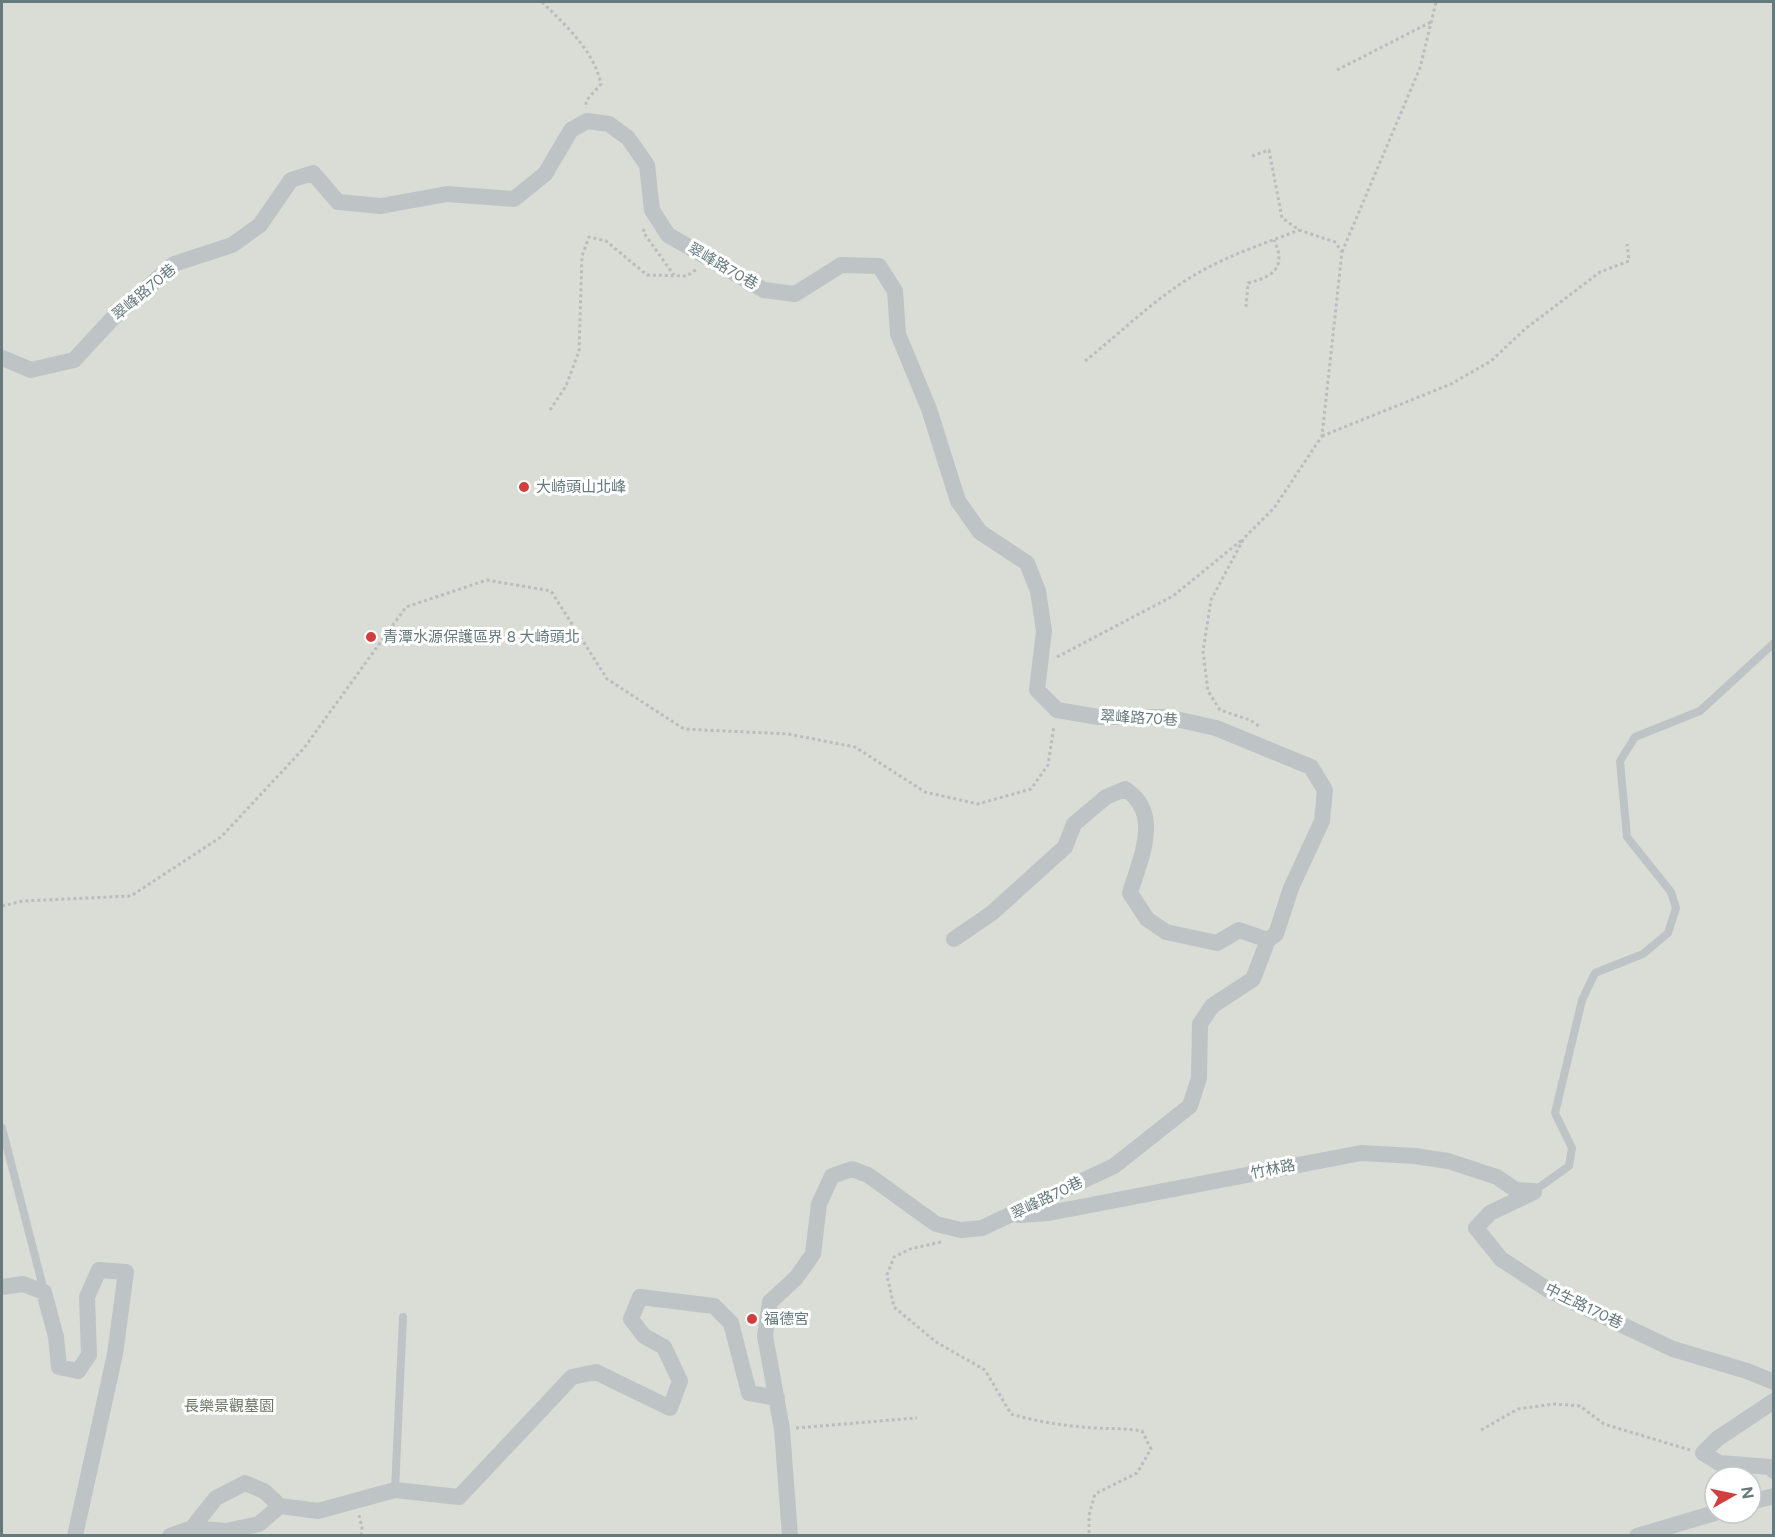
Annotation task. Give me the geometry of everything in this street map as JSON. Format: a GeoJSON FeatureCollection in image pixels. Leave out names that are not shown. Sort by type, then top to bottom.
{"type":"FeatureCollection","features":[{"type":"Feature","properties":{"kind":"street","name":"翠峰路70巷"},"geometry":{"type":"LineString","coordinates":[[2,358],[31,370],[74,360],[112,319],[174,264],[232,245],[260,225],[291,180],[313,173],[338,202],[381,206],[447,194],[514,199],[545,174],[571,130],[587,121],[609,124],[628,138],[647,165],[652,210],[668,235],[764,290],[795,294],[842,266],[879,266],[895,291],[898,334],[929,409],[958,501],[980,532],[1028,563],[1038,591],[1044,631],[1042,664],[1037,690],[1057,710],[1098,717],[1167,717],[1216,728],[1311,767],[1325,790],[1322,821],[1291,888],[1276,934],[1268,940],[1254,979],[1212,1005],[1200,1024],[1199,1078],[1190,1106],[1114,1166],[982,1228],[961,1230],[936,1224],[868,1175],[852,1169],[832,1176],[819,1204],[813,1254],[796,1278],[770,1302],[765,1336],[782,1429],[790,1536]]}},
{"type":"Feature","properties":{"kind":"street"},"geometry":{"type":"LineString","coordinates":[[954,939],[992,913],[1065,847],[1074,824],[1106,797],[1125,789],[1136,796],[1147,816],[1147,837],[1130,893],[1147,919],[1166,932],[1217,943],[1239,930],[1268,940]]}},
{"type":"Feature","properties":{"kind":"street","name":"竹林路"},"geometry":{"type":"LineString","coordinates":[[1008,1216],[1049,1213],[1361,1153],[1415,1156],[1448,1161],[1497,1177],[1516,1190],[1534,1191]]}},
{"type":"Feature","properties":{"kind":"street","name":"中生路170巷"},"geometry":{"type":"LineString","coordinates":[[1534,1191],[1490,1213],[1476,1228],[1500,1259],[1550,1291],[1673,1349],[1747,1371],[1773,1382]]}},
{"type":"Feature","properties":{"kind":"street"},"geometry":{"type":"LineString","coordinates":[[2,1287],[23,1284],[44,1292],[56,1337],[58,1367],[78,1371],[89,1355],[87,1297],[99,1270],[126,1272],[115,1354],[75,1536]]}},
{"type":"Feature","properties":{"kind":"street"},"geometry":{"type":"LineString","coordinates":[[192,1528],[216,1498],[245,1483],[264,1491],[280,1506],[318,1511],[395,1490],[459,1497],[572,1377],[596,1371],[670,1408],[680,1381],[664,1347],[644,1335],[631,1319],[640,1297],[714,1306],[731,1323],[749,1393],[777,1398]]}},
{"type":"Feature","properties":{"kind":"street"},"geometry":{"type":"LineString","coordinates":[[1773,1401],[1717,1439],[1703,1453],[1719,1463],[1770,1467],[1773,1471]]}},
{"type":"Feature","properties":{"kind":"street"},"geometry":{"type":"LineString","coordinates":[[170,1536],[192,1528],[226,1531],[259,1524],[280,1506]]}},
{"type":"Feature","properties":{"kind":"street"},"geometry":{"type":"LineString","coordinates":[[1637,1536],[1703,1517]]}},
{"type":"Feature","properties":{"kind":"lane"},"geometry":{"type":"LineString","coordinates":[[1534,1191],[1569,1166],[1572,1148],[1555,1113],[1581,1000],[1595,973],[1643,954],[1668,933],[1676,908],[1671,892],[1627,837],[1620,761],[1635,737],[1700,711],[1773,643]]}},
{"type":"Feature","properties":{"kind":"lane"},"geometry":{"type":"LineString","coordinates":[[2,1128],[44,1292]]}},
{"type":"Feature","properties":{"kind":"lane"},"geometry":{"type":"LineString","coordinates":[[395,1490],[403,1317]]}},
{"type":"Feature","properties":{"kind":"path"},"geometry":{"type":"LineString","coordinates":[[542,2],[578,39],[598,71],[601,84],[586,101],[587,121]]}},
{"type":"Feature","properties":{"kind":"path"},"geometry":{"type":"LineString","coordinates":[[1042,664],[1173,596],[1244,538],[1274,508],[1322,436],[1342,252],[1420,68],[1436,2]]}},
{"type":"Feature","properties":{"kind":"path"},"geometry":{"type":"LineString","coordinates":[[1337,70],[1431,22]]}},
{"type":"Feature","properties":{"kind":"path"},"geometry":{"type":"LineString","coordinates":[[1252,156],[1269,150],[1282,218],[1299,230],[1335,242],[1342,252]]}},
{"type":"Feature","properties":{"kind":"path"},"geometry":{"type":"LineString","coordinates":[[1086,361],[1125,330],[1140,313],[1198,273],[1299,230]]}},
{"type":"Feature","properties":{"kind":"path"},"geometry":{"type":"LineString","coordinates":[[550,410],[566,386],[579,351],[582,256],[589,237],[606,241],[647,275],[687,276],[711,259]]}},
{"type":"Feature","properties":{"kind":"path"},"geometry":{"type":"LineString","coordinates":[[1246,307],[1248,284],[1268,278],[1276,270],[1279,250],[1274,240]]}},
{"type":"Feature","properties":{"kind":"path"},"geometry":{"type":"LineString","coordinates":[[1322,436],[1451,384],[1491,361],[1526,329],[1600,272],[1629,261],[1627,244]]}},
{"type":"Feature","properties":{"kind":"path"},"geometry":{"type":"LineString","coordinates":[[1244,538],[1211,600],[1203,651],[1208,691],[1220,710],[1250,720],[1265,731],[1270,750]]}},
{"type":"Feature","properties":{"kind":"path"},"geometry":{"type":"LineString","coordinates":[[2,906],[23,901],[131,896],[221,837],[304,748],[406,607],[488,580],[551,591],[607,679],[684,729],[788,734],[855,747],[925,792],[978,804],[1031,789],[1048,765],[1057,710]]}},
{"type":"Feature","properties":{"kind":"path"},"geometry":{"type":"LineString","coordinates":[[947,1241],[910,1249],[894,1257],[887,1275],[894,1306],[936,1342],[985,1370],[1011,1414],[1026,1419],[1096,1428],[1122,1427],[1142,1431],[1151,1449],[1137,1473],[1095,1494],[1089,1515],[1089,1536]]}},
{"type":"Feature","properties":{"kind":"path"},"geometry":{"type":"LineString","coordinates":[[1481,1430],[1518,1408],[1554,1404],[1580,1406],[1604,1424],[1703,1453]]}},
{"type":"Feature","properties":{"kind":"path"},"geometry":{"type":"LineString","coordinates":[[782,1429],[917,1418]]}},
{"type":"Feature","properties":{"kind":"path"},"geometry":{"type":"LineString","coordinates":[[356,1502],[362,1528],[361,1536]]}},
{"type":"Feature","properties":{"kind":"green space","name":"長樂景觀墓園"},"geometry":{"type":"Polygon","coordinates":[[[2,2],[1773,2],[1773,1535],[2,1536],[2,2]]]}},
{"type":"Feature","properties":{"kind":"place","name":"大崎頭山北峰"},"geometry":{"type":"Point","coordinates":[524,487]}},
{"type":"Feature","properties":{"kind":"place","name":"青潭水源保護區界 8 大崎頭北"},"geometry":{"type":"Point","coordinates":[371,637]}},
{"type":"Feature","properties":{"kind":"place","name":"福德宮"},"geometry":{"type":"Point","coordinates":[752,1319]}}]}
